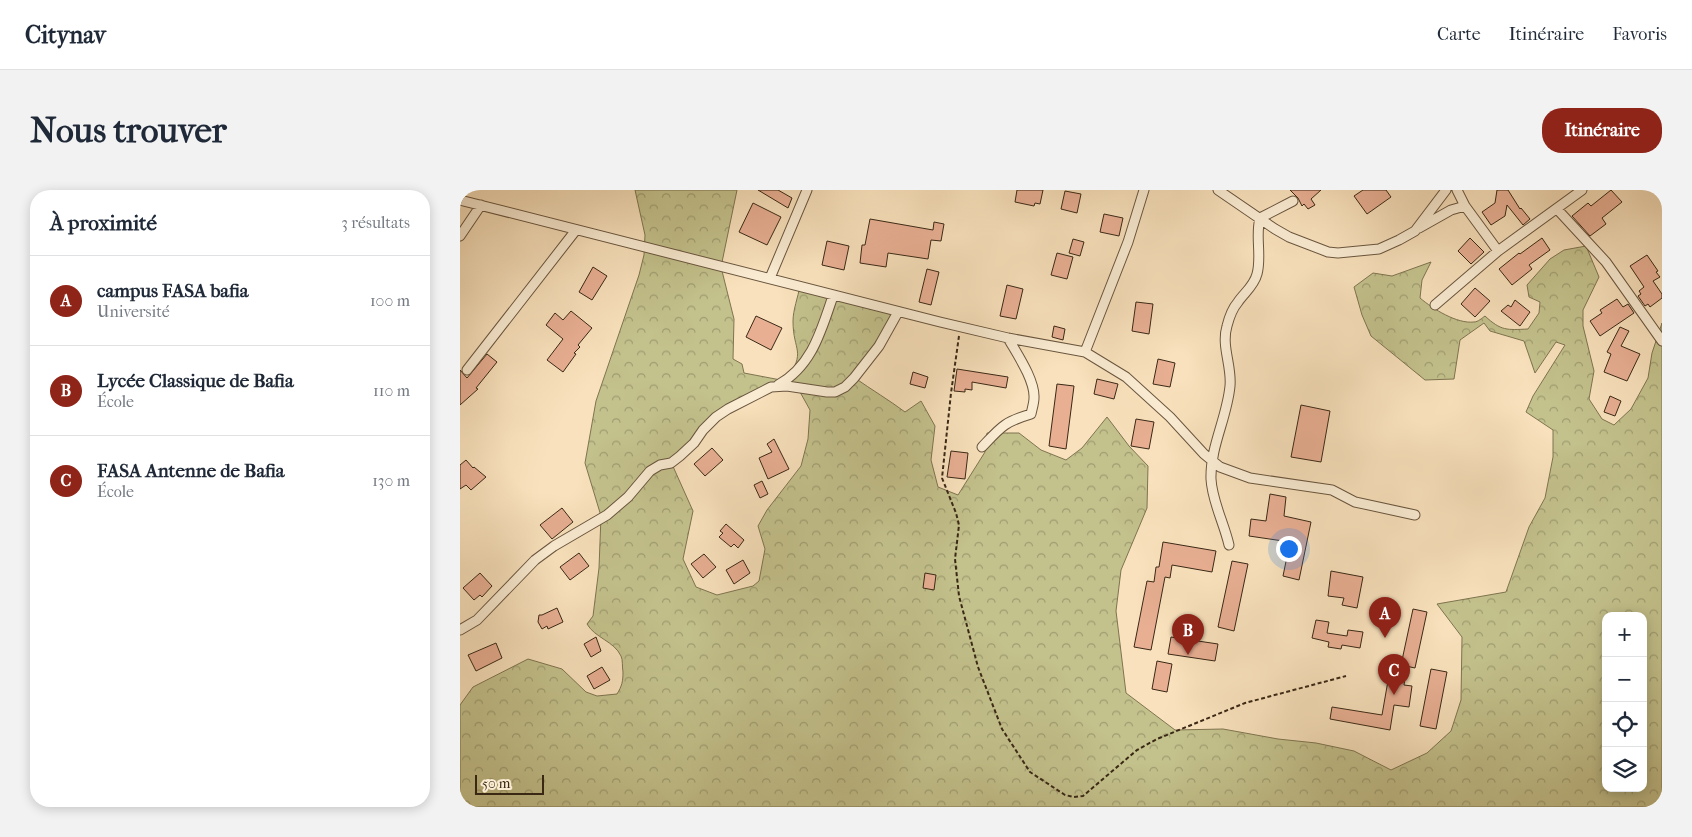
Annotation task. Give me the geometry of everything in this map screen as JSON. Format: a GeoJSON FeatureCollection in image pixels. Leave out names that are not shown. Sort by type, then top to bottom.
{"type":"FeatureCollection","features":[{"type":"Feature","properties":{"kind":"street"},"geometry":{"type":"LineString","coordinates":[[462,190],[460,200],[898,312],[1008,338],[1085,352],[1126,377],[1170,417],[1212,461],[1225,470],[1250,478],[1332,490],[1355,502],[1415,515]]}},
{"type":"Feature","properties":{"kind":"street"},"geometry":{"type":"LineString","coordinates":[[770,278],[807,190]]}},
{"type":"Feature","properties":{"kind":"street"},"geometry":{"type":"LineString","coordinates":[[1085,352],[1122,259],[1144,190]]}},
{"type":"Feature","properties":{"kind":"street"},"geometry":{"type":"LineString","coordinates":[[1218,190],[1275,230],[1328,252],[1338,254],[1379,248],[1399,240],[1451,210],[1465,206]]}},
{"type":"Feature","properties":{"kind":"street"},"geometry":{"type":"LineString","coordinates":[[1415,231],[1446,190]]}},
{"type":"Feature","properties":{"kind":"street"},"geometry":{"type":"LineString","coordinates":[[1457,190],[1465,206],[1498,251]]}},
{"type":"Feature","properties":{"kind":"street"},"geometry":{"type":"LineString","coordinates":[[1435,306],[1498,251],[1582,190]]}},
{"type":"Feature","properties":{"kind":"street"},"geometry":{"type":"LineString","coordinates":[[1260,218],[1293,201]]}},
{"type":"Feature","properties":{"kind":"street"},"geometry":{"type":"LineString","coordinates":[[460,236],[481,205]]}},
{"type":"Feature","properties":{"kind":"street"},"geometry":{"type":"LineString","coordinates":[[1557,209],[1606,262],[1662,341]]}},
{"type":"Feature","properties":{"kind":"street"},"geometry":{"type":"LineString","coordinates":[[1229,544],[1213,492],[1211,479],[1212,461],[1224,419],[1230,386],[1225,341],[1226,329],[1233,309],[1257,275],[1259,257],[1257,235],[1260,218]]}},
{"type":"Feature","properties":{"kind":"street"},"geometry":{"type":"LineString","coordinates":[[467,370],[576,230]]}},
{"type":"Feature","properties":{"kind":"street"},"geometry":{"type":"LineString","coordinates":[[460,630],[477,620],[535,560],[554,546],[607,515],[628,497],[650,471],[660,465],[671,463],[680,456],[716,417],[758,393],[778,385],[795,374],[817,339],[833,296]]}},
{"type":"Feature","properties":{"kind":"street"},"geometry":{"type":"LineString","coordinates":[[778,385],[827,392],[835,392],[845,387],[879,346],[892,326],[898,312]]}},
{"type":"Feature","properties":{"kind":"street"},"geometry":{"type":"LineString","coordinates":[[982,447],[1002,426],[1031,414],[1035,397],[1032,385],[1024,366],[1008,338]]}},
{"type":"Feature","properties":{"kind":"path"},"geometry":{"type":"LineString","coordinates":[[960,326],[942,478],[959,524],[955,559],[959,596],[978,667],[1002,729],[1030,772],[1065,795],[1083,796],[1137,750],[1157,739],[1245,703],[1346,676]]}},
{"type":"Feature","properties":{"kind":"green space"},"geometry":{"type":"Polygon","coordinates":[[[635,190],[737,190],[721,267],[734,319],[733,359],[742,364],[744,373],[786,381],[796,363],[797,357],[793,321],[800,286],[900,311],[855,378],[905,412],[921,401],[935,426],[931,460],[938,487],[958,495],[985,452],[987,433],[1019,433],[1041,450],[1066,460],[1082,448],[1107,417],[1129,446],[1148,466],[1147,508],[1121,570],[1116,611],[1126,693],[1175,730],[1223,729],[1278,739],[1316,743],[1354,751],[1391,770],[1427,753],[1451,731],[1461,700],[1462,637],[1437,604],[1506,592],[1529,527],[1545,498],[1553,457],[1553,430],[1526,412],[1533,396],[1565,345],[1556,342],[1535,373],[1524,341],[1490,331],[1484,323],[1460,340],[1454,379],[1425,380],[1371,336],[1362,315],[1354,287],[1373,273],[1392,276],[1431,262],[1422,280],[1420,298],[1432,307],[1460,321],[1475,322],[1485,316],[1500,327],[1515,330],[1528,329],[1539,313],[1540,302],[1529,297],[1527,285],[1550,259],[1564,250],[1586,246],[1599,277],[1583,310],[1583,326],[1594,371],[1589,399],[1602,419],[1614,425],[1631,409],[1648,378],[1652,353],[1662,323],[1662,807],[460,807],[460,705],[473,687],[528,659],[562,669],[586,692],[597,696],[617,694],[621,686],[623,672],[621,656],[614,647],[590,629],[587,624],[593,616],[599,568],[601,516],[585,463],[596,401],[644,255],[645,235],[635,190]],[[774,387],[716,417],[671,462],[693,511],[683,559],[696,587],[717,595],[753,586],[759,581],[765,549],[758,526],[767,510],[801,466],[808,439],[810,410],[800,392],[774,387]]]}},
{"type":"Feature","properties":{"kind":"building"},"geometry":{"type":"Polygon","coordinates":[[[758,190],[778,190],[792,198],[788,208],[758,190]]]}},
{"type":"Feature","properties":{"kind":"building"},"geometry":{"type":"Polygon","coordinates":[[[1017,190],[1043,190],[1040,204],[1035,203],[1034,206],[1015,202],[1017,190]]]}},
{"type":"Feature","properties":{"kind":"building"},"geometry":{"type":"Polygon","coordinates":[[[1290,190],[1321,190],[1311,199],[1315,205],[1308,209],[1304,204],[1302,206],[1298,198],[1290,190]]]}},
{"type":"Feature","properties":{"kind":"building"},"geometry":{"type":"Polygon","coordinates":[[[1363,190],[1386,190],[1391,197],[1367,214],[1354,196],[1363,190]]]}},
{"type":"Feature","properties":{"kind":"building"},"geometry":{"type":"Polygon","coordinates":[[[1497,190],[1508,190],[1520,209],[1530,219],[1523,225],[1507,205],[1505,216],[1491,225],[1482,212],[1495,203],[1497,190]]]}},
{"type":"Feature","properties":{"kind":"building"},"geometry":{"type":"Polygon","coordinates":[[[1611,190],[1622,202],[1602,218],[1606,224],[1590,236],[1572,216],[1588,203],[1591,206],[1611,190]]]}},
{"type":"Feature","properties":{"kind":"building"},"geometry":{"type":"Polygon","coordinates":[[[1065,191],[1081,194],[1077,213],[1061,209],[1065,191]]]}},
{"type":"Feature","properties":{"kind":"building"},"geometry":{"type":"Polygon","coordinates":[[[753,203],[781,217],[767,245],[739,232],[753,203]]]}},
{"type":"Feature","properties":{"kind":"building"},"geometry":{"type":"Polygon","coordinates":[[[1104,214],[1123,218],[1119,236],[1100,232],[1104,214]]]}},
{"type":"Feature","properties":{"kind":"building"},"geometry":{"type":"Polygon","coordinates":[[[870,219],[933,230],[934,222],[944,224],[941,241],[931,240],[928,259],[888,253],[886,267],[860,263],[862,245],[865,245],[870,219]]]}},
{"type":"Feature","properties":{"kind":"building"},"geometry":{"type":"Polygon","coordinates":[[[1470,238],[1484,252],[1471,264],[1458,251],[1470,238]]]}},
{"type":"Feature","properties":{"kind":"building"},"geometry":{"type":"Polygon","coordinates":[[[1542,238],[1550,250],[1529,265],[1532,269],[1512,285],[1499,269],[1542,238]]]}},
{"type":"Feature","properties":{"kind":"building"},"geometry":{"type":"Polygon","coordinates":[[[1073,239],[1084,242],[1080,256],[1069,253],[1073,239]]]}},
{"type":"Feature","properties":{"kind":"building"},"geometry":{"type":"Polygon","coordinates":[[[827,241],[849,246],[844,270],[822,265],[827,241]]]}},
{"type":"Feature","properties":{"kind":"building"},"geometry":{"type":"Polygon","coordinates":[[[1057,253],[1073,257],[1067,279],[1051,275],[1057,253]]]}},
{"type":"Feature","properties":{"kind":"building"},"geometry":{"type":"Polygon","coordinates":[[[1647,255],[1658,271],[1656,272],[1660,277],[1653,281],[1662,294],[1662,298],[1650,307],[1648,304],[1645,306],[1638,296],[1641,294],[1639,291],[1644,287],[1630,266],[1647,255]]]}},
{"type":"Feature","properties":{"kind":"building"},"geometry":{"type":"Polygon","coordinates":[[[593,267],[607,276],[592,300],[579,292],[593,267]]]}},
{"type":"Feature","properties":{"kind":"building"},"geometry":{"type":"Polygon","coordinates":[[[927,269],[939,272],[931,305],[919,302],[927,269]]]}},
{"type":"Feature","properties":{"kind":"building"},"geometry":{"type":"Polygon","coordinates":[[[1007,285],[1023,289],[1016,319],[1000,316],[1007,285]]]}},
{"type":"Feature","properties":{"kind":"building"},"geometry":{"type":"Polygon","coordinates":[[[1475,288],[1490,301],[1475,317],[1461,304],[1475,288]]]}},
{"type":"Feature","properties":{"kind":"building"},"geometry":{"type":"Polygon","coordinates":[[[1617,299],[1623,307],[1628,304],[1634,313],[1600,336],[1590,321],[1602,313],[1600,310],[1617,299]]]}},
{"type":"Feature","properties":{"kind":"building"},"geometry":{"type":"Polygon","coordinates":[[[1515,300],[1530,312],[1520,326],[1501,311],[1508,305],[1511,307],[1515,300]]]}},
{"type":"Feature","properties":{"kind":"building"},"geometry":{"type":"Polygon","coordinates":[[[1136,302],[1153,304],[1149,334],[1132,331],[1136,302]]]}},
{"type":"Feature","properties":{"kind":"building"},"geometry":{"type":"Polygon","coordinates":[[[571,311],[592,328],[578,345],[580,347],[574,353],[576,354],[563,372],[547,360],[563,339],[546,325],[555,313],[563,320],[571,311]]]}},
{"type":"Feature","properties":{"kind":"building"},"geometry":{"type":"Polygon","coordinates":[[[756,316],[782,328],[771,350],[746,337],[756,316]]]}},
{"type":"Feature","properties":{"kind":"building"},"geometry":{"type":"Polygon","coordinates":[[[1054,326],[1065,329],[1063,340],[1052,337],[1054,326]]]}},
{"type":"Feature","properties":{"kind":"building"},"geometry":{"type":"Polygon","coordinates":[[[1620,327],[1629,331],[1621,346],[1640,354],[1627,381],[1604,372],[1611,354],[1607,352],[1620,327]]]}},
{"type":"Feature","properties":{"kind":"building"},"geometry":{"type":"Polygon","coordinates":[[[487,354],[497,362],[476,388],[478,389],[460,405],[460,370],[467,378],[487,354]]]}},
{"type":"Feature","properties":{"kind":"building"},"geometry":{"type":"Polygon","coordinates":[[[1158,359],[1175,363],[1170,387],[1153,384],[1158,359]]]}},
{"type":"Feature","properties":{"kind":"building"},"geometry":{"type":"Polygon","coordinates":[[[957,369],[1008,377],[1006,388],[972,382],[972,390],[965,389],[965,392],[954,391],[957,369]]]}},
{"type":"Feature","properties":{"kind":"building"},"geometry":{"type":"Polygon","coordinates":[[[913,372],[928,377],[925,388],[910,384],[913,372]]]}},
{"type":"Feature","properties":{"kind":"building"},"geometry":{"type":"Polygon","coordinates":[[[1097,379],[1118,384],[1114,399],[1094,394],[1097,379]]]}},
{"type":"Feature","properties":{"kind":"building"},"geometry":{"type":"Polygon","coordinates":[[[1057,384],[1074,386],[1066,449],[1049,446],[1057,384]]]}},
{"type":"Feature","properties":{"kind":"building"},"geometry":{"type":"Polygon","coordinates":[[[1610,396],[1621,401],[1615,416],[1604,412],[1610,396]]]}},
{"type":"Feature","properties":{"kind":"building"},"geometry":{"type":"Polygon","coordinates":[[[1301,405],[1330,411],[1321,462],[1291,457],[1301,405]]]}},
{"type":"Feature","properties":{"kind":"building"},"geometry":{"type":"Polygon","coordinates":[[[1136,419],[1154,422],[1149,449],[1131,446],[1136,419]]]}},
{"type":"Feature","properties":{"kind":"building"},"geometry":{"type":"Polygon","coordinates":[[[774,439],[789,469],[768,479],[759,458],[772,452],[767,444],[774,439]]]}},
{"type":"Feature","properties":{"kind":"building"},"geometry":{"type":"Polygon","coordinates":[[[712,448],[723,460],[705,476],[694,464],[712,448]]]}},
{"type":"Feature","properties":{"kind":"building"},"geometry":{"type":"Polygon","coordinates":[[[951,451],[968,453],[965,479],[947,477],[951,451]]]}},
{"type":"Feature","properties":{"kind":"building"},"geometry":{"type":"Polygon","coordinates":[[[466,460],[473,468],[486,477],[471,490],[466,485],[460,489],[460,465],[466,460]]]}},
{"type":"Feature","properties":{"kind":"building"},"geometry":{"type":"Polygon","coordinates":[[[762,481],[768,494],[760,498],[754,485],[762,481]]]}},
{"type":"Feature","properties":{"kind":"building"},"geometry":{"type":"Polygon","coordinates":[[[1270,494],[1286,497],[1284,516],[1311,522],[1299,580],[1283,576],[1290,542],[1249,536],[1251,519],[1266,521],[1270,494]]]}},
{"type":"Feature","properties":{"kind":"building"},"geometry":{"type":"Polygon","coordinates":[[[562,508],[573,522],[552,539],[540,525],[562,508]]]}},
{"type":"Feature","properties":{"kind":"building"},"geometry":{"type":"Polygon","coordinates":[[[726,524],[744,540],[738,548],[734,544],[731,547],[719,537],[723,533],[720,531],[726,524]]]}},
{"type":"Feature","properties":{"kind":"building"},"geometry":{"type":"Polygon","coordinates":[[[1163,542],[1216,551],[1212,572],[1172,565],[1170,578],[1165,577],[1151,650],[1134,647],[1147,581],[1154,582],[1156,567],[1159,567],[1163,542]]]}},
{"type":"Feature","properties":{"kind":"building"},"geometry":{"type":"Polygon","coordinates":[[[579,553],[589,566],[570,580],[560,567],[579,553]]]}},
{"type":"Feature","properties":{"kind":"building"},"geometry":{"type":"Polygon","coordinates":[[[704,554],[716,567],[703,578],[691,564],[704,554]]]}},
{"type":"Feature","properties":{"kind":"building"},"geometry":{"type":"Polygon","coordinates":[[[743,560],[750,573],[734,584],[726,570],[743,560]]]}},
{"type":"Feature","properties":{"kind":"building"},"geometry":{"type":"Polygon","coordinates":[[[1232,561],[1248,564],[1234,631],[1218,627],[1232,561]]]}},
{"type":"Feature","properties":{"kind":"building"},"geometry":{"type":"Polygon","coordinates":[[[1331,571],[1363,577],[1357,608],[1342,605],[1344,598],[1328,596],[1331,571]]]}},
{"type":"Feature","properties":{"kind":"building"},"geometry":{"type":"Polygon","coordinates":[[[480,573],[492,586],[482,597],[480,595],[474,600],[463,588],[480,573]]]}},
{"type":"Feature","properties":{"kind":"building"},"geometry":{"type":"Polygon","coordinates":[[[925,573],[936,575],[934,590],[923,588],[925,573]]]}},
{"type":"Feature","properties":{"kind":"building"},"geometry":{"type":"Polygon","coordinates":[[[557,608],[563,622],[548,629],[547,626],[542,629],[538,622],[539,615],[557,608]]]}},
{"type":"Feature","properties":{"kind":"building"},"geometry":{"type":"Polygon","coordinates":[[[1413,609],[1427,612],[1415,668],[1401,665],[1413,609]]]}},
{"type":"Feature","properties":{"kind":"building"},"geometry":{"type":"Polygon","coordinates":[[[1316,620],[1329,622],[1327,633],[1347,636],[1348,630],[1363,632],[1360,648],[1342,645],[1341,649],[1328,647],[1329,642],[1312,638],[1316,620]]]}},
{"type":"Feature","properties":{"kind":"building"},"geometry":{"type":"Polygon","coordinates":[[[596,637],[601,651],[591,657],[584,644],[596,637]]]}},
{"type":"Feature","properties":{"kind":"building"},"geometry":{"type":"Polygon","coordinates":[[[1171,637],[1218,644],[1215,661],[1168,654],[1171,637]]]}},
{"type":"Feature","properties":{"kind":"building"},"geometry":{"type":"Polygon","coordinates":[[[496,643],[502,658],[476,671],[468,655],[496,643]]]}},
{"type":"Feature","properties":{"kind":"building"},"geometry":{"type":"Polygon","coordinates":[[[1157,661],[1172,664],[1167,692],[1152,689],[1157,661]]]}},
{"type":"Feature","properties":{"kind":"building"},"geometry":{"type":"Polygon","coordinates":[[[602,667],[610,680],[594,689],[587,676],[602,667]]]}},
{"type":"Feature","properties":{"kind":"building"},"geometry":{"type":"Polygon","coordinates":[[[1431,669],[1447,672],[1436,729],[1420,726],[1431,669]]]}},
{"type":"Feature","properties":{"kind":"building"},"geometry":{"type":"Polygon","coordinates":[[[1389,675],[1405,677],[1404,685],[1412,686],[1409,707],[1394,705],[1390,730],[1330,719],[1332,707],[1382,715],[1389,675]]]}},
{"type":"Feature","properties":{"kind":"place","name":"campus FASA bafia"},"geometry":{"type":"Point","coordinates":[1385,638]}},
{"type":"Feature","properties":{"kind":"place","name":"Lycée Classique de Bafia"},"geometry":{"type":"Point","coordinates":[1188,655]}},
{"type":"Feature","properties":{"kind":"place","name":"FASA Antenne de Bafia"},"geometry":{"type":"Point","coordinates":[1394,695]}}]}
